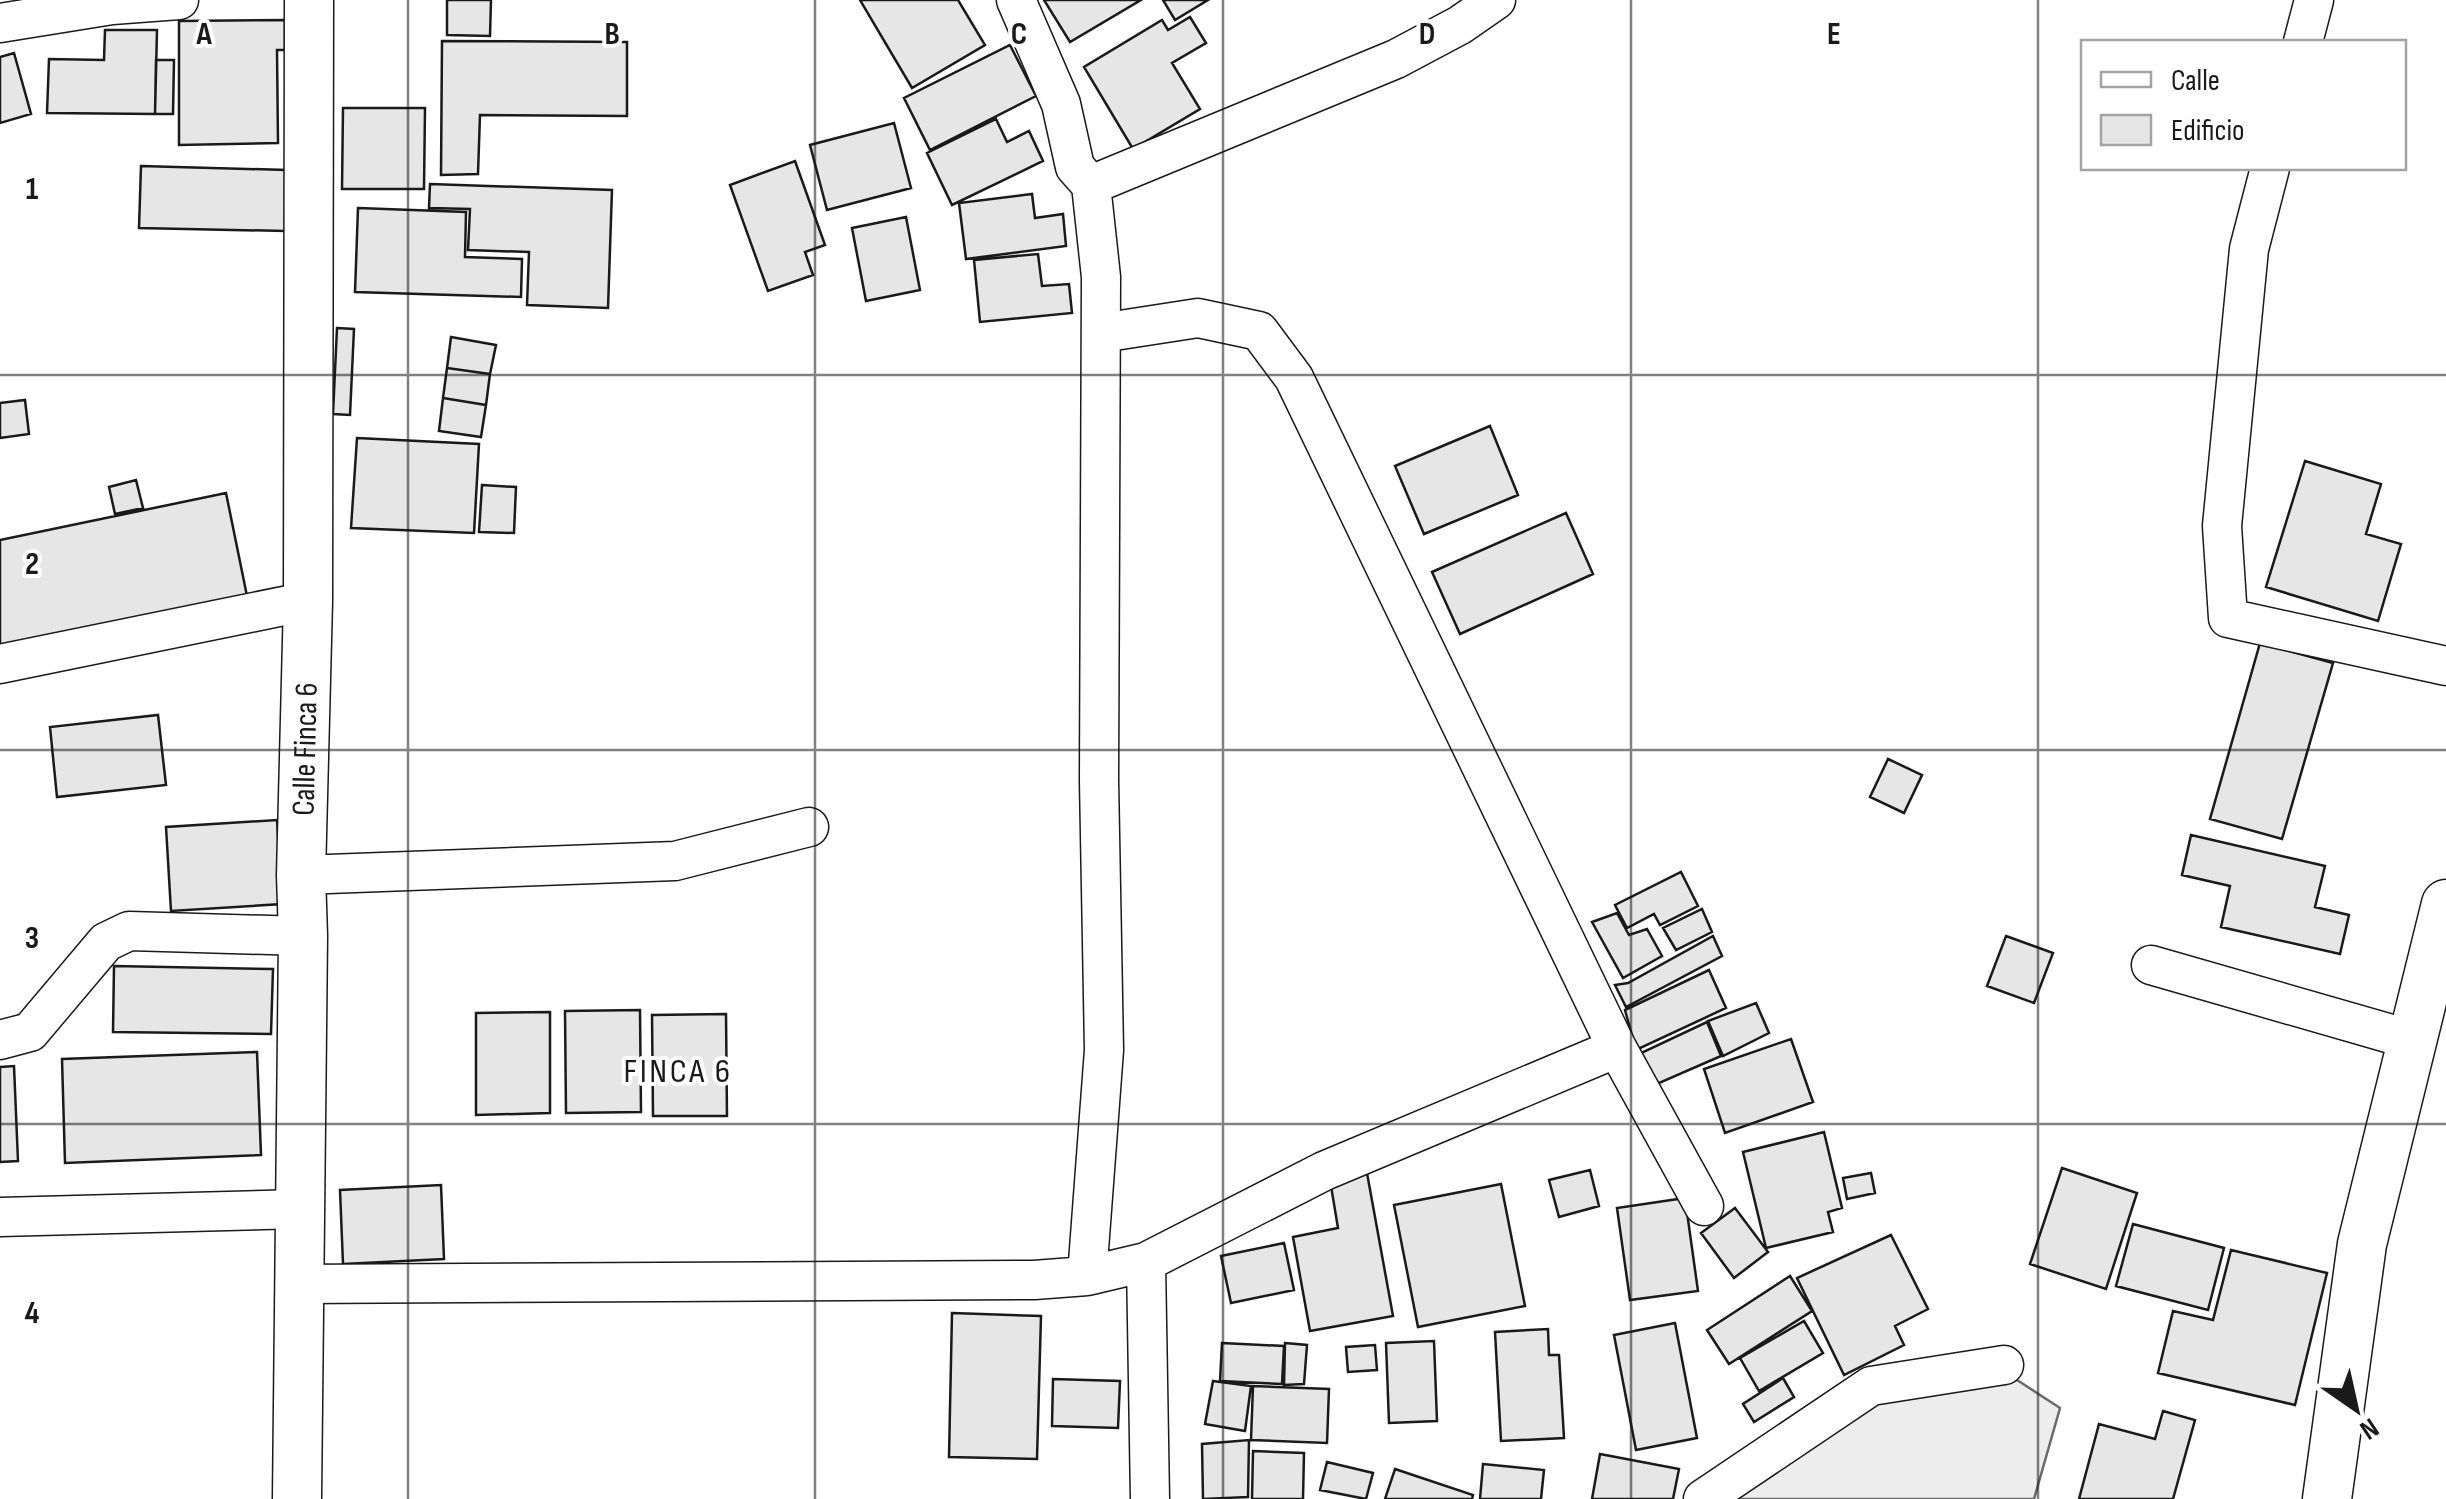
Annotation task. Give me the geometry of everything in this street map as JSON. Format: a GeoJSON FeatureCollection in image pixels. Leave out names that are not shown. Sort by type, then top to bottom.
{"type":"FeatureCollection","features":[{"type":"Feature","properties":{"kind":"street"},"geometry":{"type":"LineString","coordinates":[[0,23],[112,5],[178,0]]}},
{"type":"Feature","properties":{"kind":"street","name":"Calle Finca 6"},"geometry":{"type":"LineString","coordinates":[[297,1499],[304,936],[301,876],[308,601],[309,0]]}},
{"type":"Feature","properties":{"kind":"street"},"geometry":{"type":"LineString","coordinates":[[1016,0],[1061,104],[1075,167],[1091,186],[1101,278],[1104,1050],[1087,1276]]}},
{"type":"Feature","properties":{"kind":"street"},"geometry":{"type":"LineString","coordinates":[[1091,186],[1396,59],[1496,0]]}},
{"type":"Feature","properties":{"kind":"street"},"geometry":{"type":"LineString","coordinates":[[2304,40],[2314,0]]}},
{"type":"Feature","properties":{"kind":"street"},"geometry":{"type":"LineString","coordinates":[[2269,170],[2249,249],[2224,506],[2228,618],[2446,666]]}},
{"type":"Feature","properties":{"kind":"street"},"geometry":{"type":"LineString","coordinates":[[1101,333],[1198,318],[1259,331],[1294,378],[1617,1048],[1704,1206]]}},
{"type":"Feature","properties":{"kind":"street"},"geometry":{"type":"LineString","coordinates":[[0,664],[308,601]]}},
{"type":"Feature","properties":{"kind":"street"},"geometry":{"type":"LineString","coordinates":[[301,876],[675,862],[809,827]]}},
{"type":"Feature","properties":{"kind":"street"},"geometry":{"type":"LineString","coordinates":[[2327,1499],[2362,1244],[2446,904]]}},
{"type":"Feature","properties":{"kind":"street"},"geometry":{"type":"LineString","coordinates":[[0,1040],[30,1032],[106,942],[129,931],[304,936]]}},
{"type":"Feature","properties":{"kind":"street"},"geometry":{"type":"LineString","coordinates":[[2151,965],[2412,1040]]}},
{"type":"Feature","properties":{"kind":"street"},"geometry":{"type":"LineString","coordinates":[[298,1284],[1034,1280],[1087,1276],[1146,1262],[1324,1171],[1617,1048]]}},
{"type":"Feature","properties":{"kind":"street"},"geometry":{"type":"LineString","coordinates":[[0,1217],[302,1210]]}},
{"type":"Feature","properties":{"kind":"street"},"geometry":{"type":"LineString","coordinates":[[1146,1262],[1150,1499]]}},
{"type":"Feature","properties":{"kind":"street"},"geometry":{"type":"LineString","coordinates":[[1703,1499],[1872,1386],[2004,1364]]}},
{"type":"Feature","properties":{"kind":"shaded area"},"geometry":{"type":"Polygon","coordinates":[[[2017,1380],[2060,1408],[2034,1499],[1732,1499],[1878,1397],[2017,1380]]]}},
{"type":"Feature","properties":{"kind":"building"},"geometry":{"type":"Polygon","coordinates":[[[447,0],[491,0],[490,36],[447,35],[447,0]]]}},
{"type":"Feature","properties":{"kind":"building"},"geometry":{"type":"Polygon","coordinates":[[[860,0],[958,0],[985,45],[912,88],[860,0]]]}},
{"type":"Feature","properties":{"kind":"building"},"geometry":{"type":"Polygon","coordinates":[[[1044,0],[1141,0],[1070,42],[1044,0]]]}},
{"type":"Feature","properties":{"kind":"building"},"geometry":{"type":"Polygon","coordinates":[[[1163,0],[1208,0],[1175,20],[1163,0]]]}},
{"type":"Feature","properties":{"kind":"building"},"geometry":{"type":"Polygon","coordinates":[[[1190,17],[1206,43],[1172,63],[1200,109],[1133,149],[1084,67],[1162,20],[1168,30],[1190,17]]]}},
{"type":"Feature","properties":{"kind":"building"},"geometry":{"type":"Polygon","coordinates":[[[285,20],[285,50],[277,50],[278,143],[179,145],[179,21],[285,20]]]}},
{"type":"Feature","properties":{"kind":"building"},"geometry":{"type":"Polygon","coordinates":[[[105,30],[157,30],[155,114],[47,113],[49,59],[104,60],[105,30]]]}},
{"type":"Feature","properties":{"kind":"building"},"geometry":{"type":"Polygon","coordinates":[[[442,41],[627,42],[627,116],[480,115],[478,174],[441,175],[442,41]]]}},
{"type":"Feature","properties":{"kind":"building"},"geometry":{"type":"Polygon","coordinates":[[[1010,45],[1036,96],[930,150],[904,98],[1010,45]]]}},
{"type":"Feature","properties":{"kind":"building"},"geometry":{"type":"Polygon","coordinates":[[[14,53],[31,114],[0,123],[0,57],[14,53]]]}},
{"type":"Feature","properties":{"kind":"building"},"geometry":{"type":"Polygon","coordinates":[[[156,60],[174,60],[173,114],[155,114],[156,60]]]}},
{"type":"Feature","properties":{"kind":"building"},"geometry":{"type":"Polygon","coordinates":[[[343,108],[425,108],[424,189],[342,189],[343,108]]]}},
{"type":"Feature","properties":{"kind":"building"},"geometry":{"type":"Polygon","coordinates":[[[996,119],[1007,142],[1029,131],[1043,161],[952,205],[927,153],[996,119]]]}},
{"type":"Feature","properties":{"kind":"building"},"geometry":{"type":"Polygon","coordinates":[[[894,123],[911,188],[827,210],[810,145],[894,123]]]}},
{"type":"Feature","properties":{"kind":"building"},"geometry":{"type":"Polygon","coordinates":[[[795,161],[825,245],[805,252],[813,275],[768,291],[730,185],[795,161]]]}},
{"type":"Feature","properties":{"kind":"building"},"geometry":{"type":"Polygon","coordinates":[[[141,166],[286,170],[285,231],[139,228],[141,166]]]}},
{"type":"Feature","properties":{"kind":"building"},"geometry":{"type":"Polygon","coordinates":[[[430,184],[612,190],[608,308],[527,305],[529,252],[468,250],[470,209],[429,208],[430,184]]]}},
{"type":"Feature","properties":{"kind":"building"},"geometry":{"type":"Polygon","coordinates":[[[1032,194],[1035,218],[1063,214],[1066,246],[966,259],[959,203],[1032,194]]]}},
{"type":"Feature","properties":{"kind":"building"},"geometry":{"type":"Polygon","coordinates":[[[358,208],[466,212],[465,257],[522,259],[521,297],[355,292],[358,208]]]}},
{"type":"Feature","properties":{"kind":"building"},"geometry":{"type":"Polygon","coordinates":[[[906,217],[920,290],[866,301],[852,228],[906,217]]]}},
{"type":"Feature","properties":{"kind":"building"},"geometry":{"type":"Polygon","coordinates":[[[1038,254],[1042,286],[1069,284],[1072,313],[980,322],[974,260],[1038,254]]]}},
{"type":"Feature","properties":{"kind":"building"},"geometry":{"type":"Polygon","coordinates":[[[337,328],[354,329],[350,415],[333,414],[337,328]]]}},
{"type":"Feature","properties":{"kind":"building"},"geometry":{"type":"Polygon","coordinates":[[[451,337],[496,345],[490,374],[447,368],[451,337]]]}},
{"type":"Feature","properties":{"kind":"building"},"geometry":{"type":"Polygon","coordinates":[[[447,368],[490,374],[486,405],[443,398],[447,368]]]}},
{"type":"Feature","properties":{"kind":"building"},"geometry":{"type":"Polygon","coordinates":[[[443,398],[486,405],[481,437],[439,431],[443,398]]]}},
{"type":"Feature","properties":{"kind":"building"},"geometry":{"type":"Polygon","coordinates":[[[25,400],[29,434],[0,438],[0,403],[25,400]]]}},
{"type":"Feature","properties":{"kind":"building"},"geometry":{"type":"Polygon","coordinates":[[[1490,426],[1518,495],[1424,534],[1395,466],[1490,426]]]}},
{"type":"Feature","properties":{"kind":"building"},"geometry":{"type":"Polygon","coordinates":[[[357,438],[479,444],[474,533],[351,528],[357,438]]]}},
{"type":"Feature","properties":{"kind":"building"},"geometry":{"type":"Polygon","coordinates":[[[2305,461],[2381,484],[2366,534],[2401,544],[2378,621],[2266,587],[2305,461]]]}},
{"type":"Feature","properties":{"kind":"building"},"geometry":{"type":"Polygon","coordinates":[[[136,480],[143,508],[115,514],[109,487],[136,480]]]}},
{"type":"Feature","properties":{"kind":"building"},"geometry":{"type":"Polygon","coordinates":[[[482,485],[516,487],[514,533],[479,532],[482,485]]]}},
{"type":"Feature","properties":{"kind":"building"},"geometry":{"type":"Polygon","coordinates":[[[226,493],[247,596],[0,647],[0,540],[226,493]]]}},
{"type":"Feature","properties":{"kind":"building"},"geometry":{"type":"Polygon","coordinates":[[[1566,513],[1593,574],[1460,634],[1432,572],[1566,513]]]}},
{"type":"Feature","properties":{"kind":"building"},"geometry":{"type":"Polygon","coordinates":[[[2260,643],[2333,663],[2282,839],[2210,819],[2260,643]]]}},
{"type":"Feature","properties":{"kind":"building"},"geometry":{"type":"Polygon","coordinates":[[[158,715],[166,785],[57,797],[50,727],[158,715]]]}},
{"type":"Feature","properties":{"kind":"building"},"geometry":{"type":"Polygon","coordinates":[[[1888,759],[1922,775],[1904,813],[1870,797],[1888,759]]]}},
{"type":"Feature","properties":{"kind":"building"},"geometry":{"type":"Polygon","coordinates":[[[277,820],[282,904],[171,911],[166,827],[277,820]]]}},
{"type":"Feature","properties":{"kind":"building"},"geometry":{"type":"Polygon","coordinates":[[[2191,835],[2325,866],[2315,907],[2349,915],[2340,954],[2221,927],[2230,886],[2182,875],[2191,835]]]}},
{"type":"Feature","properties":{"kind":"building"},"geometry":{"type":"Polygon","coordinates":[[[1681,872],[1698,906],[1660,925],[1654,914],[1627,928],[1615,905],[1681,872]]]}},
{"type":"Feature","properties":{"kind":"building"},"geometry":{"type":"Polygon","coordinates":[[[1702,909],[1712,932],[1676,950],[1663,928],[1702,909]]]}},
{"type":"Feature","properties":{"kind":"building"},"geometry":{"type":"Polygon","coordinates":[[[1617,913],[1629,935],[1647,929],[1662,956],[1623,978],[1592,922],[1617,913]]]}},
{"type":"Feature","properties":{"kind":"building"},"geometry":{"type":"Polygon","coordinates":[[[1713,936],[1722,956],[1626,1007],[1615,985],[1628,983],[1713,936]]]}},
{"type":"Feature","properties":{"kind":"building"},"geometry":{"type":"Polygon","coordinates":[[[2006,936],[2053,953],[2034,1003],[1987,986],[2006,936]]]}},
{"type":"Feature","properties":{"kind":"building"},"geometry":{"type":"Polygon","coordinates":[[[114,966],[273,969],[271,1034],[113,1032],[114,966]]]}},
{"type":"Feature","properties":{"kind":"building"},"geometry":{"type":"Polygon","coordinates":[[[1709,970],[1726,1008],[1636,1050],[1625,1010],[1709,970]]]}},
{"type":"Feature","properties":{"kind":"building"},"geometry":{"type":"Polygon","coordinates":[[[1756,1003],[1769,1033],[1723,1056],[1708,1021],[1756,1003]]]}},
{"type":"Feature","properties":{"kind":"building"},"geometry":{"type":"Polygon","coordinates":[[[640,1010],[641,1112],[566,1113],[565,1011],[640,1010]]]}},
{"type":"Feature","properties":{"kind":"building"},"geometry":{"type":"Polygon","coordinates":[[[550,1012],[550,1113],[476,1115],[476,1013],[550,1012]]]}},
{"type":"Feature","properties":{"kind":"building"},"geometry":{"type":"Polygon","coordinates":[[[726,1014],[727,1116],[653,1116],[652,1015],[726,1014]]]}},
{"type":"Feature","properties":{"kind":"building"},"geometry":{"type":"Polygon","coordinates":[[[1707,1022],[1721,1056],[1657,1084],[1641,1053],[1707,1022]]]}},
{"type":"Feature","properties":{"kind":"building"},"geometry":{"type":"Polygon","coordinates":[[[1791,1039],[1813,1102],[1725,1133],[1704,1069],[1791,1039]]]}},
{"type":"Feature","properties":{"kind":"building"},"geometry":{"type":"Polygon","coordinates":[[[257,1052],[261,1155],[65,1163],[62,1059],[257,1052]]]}},
{"type":"Feature","properties":{"kind":"building"},"geometry":{"type":"Polygon","coordinates":[[[14,1066],[18,1161],[0,1162],[0,1067],[14,1066]]]}},
{"type":"Feature","properties":{"kind":"building"},"geometry":{"type":"Polygon","coordinates":[[[1824,1132],[1842,1208],[1828,1212],[1833,1232],[1766,1248],[1743,1152],[1824,1132]]]}},
{"type":"Feature","properties":{"kind":"building"},"geometry":{"type":"Polygon","coordinates":[[[2062,1168],[2137,1193],[2106,1289],[2030,1264],[2062,1168]]]}},
{"type":"Feature","properties":{"kind":"building"},"geometry":{"type":"Polygon","coordinates":[[[1590,1170],[1599,1206],[1559,1217],[1549,1180],[1590,1170]]]}},
{"type":"Feature","properties":{"kind":"building"},"geometry":{"type":"Polygon","coordinates":[[[1367,1173],[1393,1316],[1310,1331],[1293,1237],[1338,1228],[1330,1180],[1367,1173]]]}},
{"type":"Feature","properties":{"kind":"building"},"geometry":{"type":"Polygon","coordinates":[[[1871,1173],[1875,1193],[1847,1199],[1843,1178],[1871,1173]]]}},
{"type":"Feature","properties":{"kind":"building"},"geometry":{"type":"Polygon","coordinates":[[[1501,1184],[1525,1306],[1418,1327],[1394,1205],[1501,1184]]]}},
{"type":"Feature","properties":{"kind":"building"},"geometry":{"type":"Polygon","coordinates":[[[441,1185],[444,1259],[343,1264],[340,1190],[441,1185]]]}},
{"type":"Feature","properties":{"kind":"building"},"geometry":{"type":"Polygon","coordinates":[[[1685,1198],[1698,1291],[1630,1300],[1617,1208],[1685,1198]]]}},
{"type":"Feature","properties":{"kind":"building"},"geometry":{"type":"Polygon","coordinates":[[[1735,1208],[1768,1252],[1734,1278],[1701,1233],[1735,1208]]]}},
{"type":"Feature","properties":{"kind":"building"},"geometry":{"type":"Polygon","coordinates":[[[2133,1224],[2224,1248],[2208,1310],[2116,1286],[2133,1224]]]}},
{"type":"Feature","properties":{"kind":"building"},"geometry":{"type":"Polygon","coordinates":[[[1891,1235],[1928,1309],[1895,1326],[1904,1345],[1844,1375],[1797,1278],[1891,1235]]]}},
{"type":"Feature","properties":{"kind":"building"},"geometry":{"type":"Polygon","coordinates":[[[1284,1243],[1294,1290],[1231,1303],[1221,1256],[1284,1243]]]}},
{"type":"Feature","properties":{"kind":"building"},"geometry":{"type":"Polygon","coordinates":[[[2231,1250],[2327,1273],[2295,1405],[2158,1373],[2173,1311],[2213,1320],[2231,1250]]]}},
{"type":"Feature","properties":{"kind":"building"},"geometry":{"type":"Polygon","coordinates":[[[1790,1276],[1812,1311],[1729,1364],[1707,1330],[1790,1276]]]}},
{"type":"Feature","properties":{"kind":"building"},"geometry":{"type":"Polygon","coordinates":[[[952,1313],[1041,1316],[1037,1459],[949,1457],[952,1313]]]}},
{"type":"Feature","properties":{"kind":"building"},"geometry":{"type":"Polygon","coordinates":[[[1804,1321],[1823,1353],[1759,1391],[1740,1358],[1804,1321]]]}},
{"type":"Feature","properties":{"kind":"building"},"geometry":{"type":"Polygon","coordinates":[[[1675,1323],[1697,1438],[1636,1450],[1614,1335],[1675,1323]]]}},
{"type":"Feature","properties":{"kind":"building"},"geometry":{"type":"Polygon","coordinates":[[[1548,1329],[1549,1355],[1559,1355],[1564,1438],[1501,1441],[1495,1332],[1548,1329]]]}},
{"type":"Feature","properties":{"kind":"building"},"geometry":{"type":"Polygon","coordinates":[[[1434,1341],[1437,1421],[1389,1423],[1386,1343],[1434,1341]]]}},
{"type":"Feature","properties":{"kind":"building"},"geometry":{"type":"Polygon","coordinates":[[[1222,1343],[1284,1346],[1282,1384],[1220,1381],[1222,1343]]]}},
{"type":"Feature","properties":{"kind":"building"},"geometry":{"type":"Polygon","coordinates":[[[1285,1343],[1307,1345],[1304,1384],[1284,1385],[1285,1343]]]}},
{"type":"Feature","properties":{"kind":"building"},"geometry":{"type":"Polygon","coordinates":[[[1375,1345],[1377,1370],[1348,1372],[1346,1347],[1375,1345]]]}},
{"type":"Feature","properties":{"kind":"building"},"geometry":{"type":"Polygon","coordinates":[[[1783,1378],[1794,1397],[1754,1422],[1743,1404],[1783,1378]]]}},
{"type":"Feature","properties":{"kind":"building"},"geometry":{"type":"Polygon","coordinates":[[[1053,1379],[1120,1381],[1118,1428],[1052,1426],[1053,1379]]]}},
{"type":"Feature","properties":{"kind":"building"},"geometry":{"type":"Polygon","coordinates":[[[1213,1381],[1251,1386],[1245,1431],[1205,1424],[1213,1381]]]}},
{"type":"Feature","properties":{"kind":"building"},"geometry":{"type":"Polygon","coordinates":[[[1253,1386],[1329,1389],[1327,1443],[1251,1440],[1253,1386]]]}},
{"type":"Feature","properties":{"kind":"building"},"geometry":{"type":"Polygon","coordinates":[[[2163,1411],[2195,1420],[2173,1499],[2079,1499],[2099,1424],[2155,1439],[2163,1411]]]}},
{"type":"Feature","properties":{"kind":"building"},"geometry":{"type":"Polygon","coordinates":[[[1249,1440],[1248,1497],[1203,1499],[1202,1444],[1249,1440]]]}},
{"type":"Feature","properties":{"kind":"building"},"geometry":{"type":"Polygon","coordinates":[[[1253,1451],[1304,1453],[1303,1499],[1252,1499],[1253,1451]]]}},
{"type":"Feature","properties":{"kind":"building"},"geometry":{"type":"Polygon","coordinates":[[[1600,1454],[1679,1469],[1673,1499],[1592,1499],[1600,1454]]]}},
{"type":"Feature","properties":{"kind":"building"},"geometry":{"type":"Polygon","coordinates":[[[1327,1462],[1373,1473],[1366,1499],[1320,1490],[1327,1462]]]}},
{"type":"Feature","properties":{"kind":"building"},"geometry":{"type":"Polygon","coordinates":[[[1483,1464],[1544,1470],[1541,1499],[1480,1499],[1483,1464]]]}},
{"type":"Feature","properties":{"kind":"building"},"geometry":{"type":"Polygon","coordinates":[[[1395,1469],[1473,1495],[1472,1499],[1385,1499],[1395,1469]]]}},
{"type":"Feature","properties":{"kind":"district","name":"FINCA 6"},"geometry":{"type":"Point","coordinates":[678,1070]}}]}
